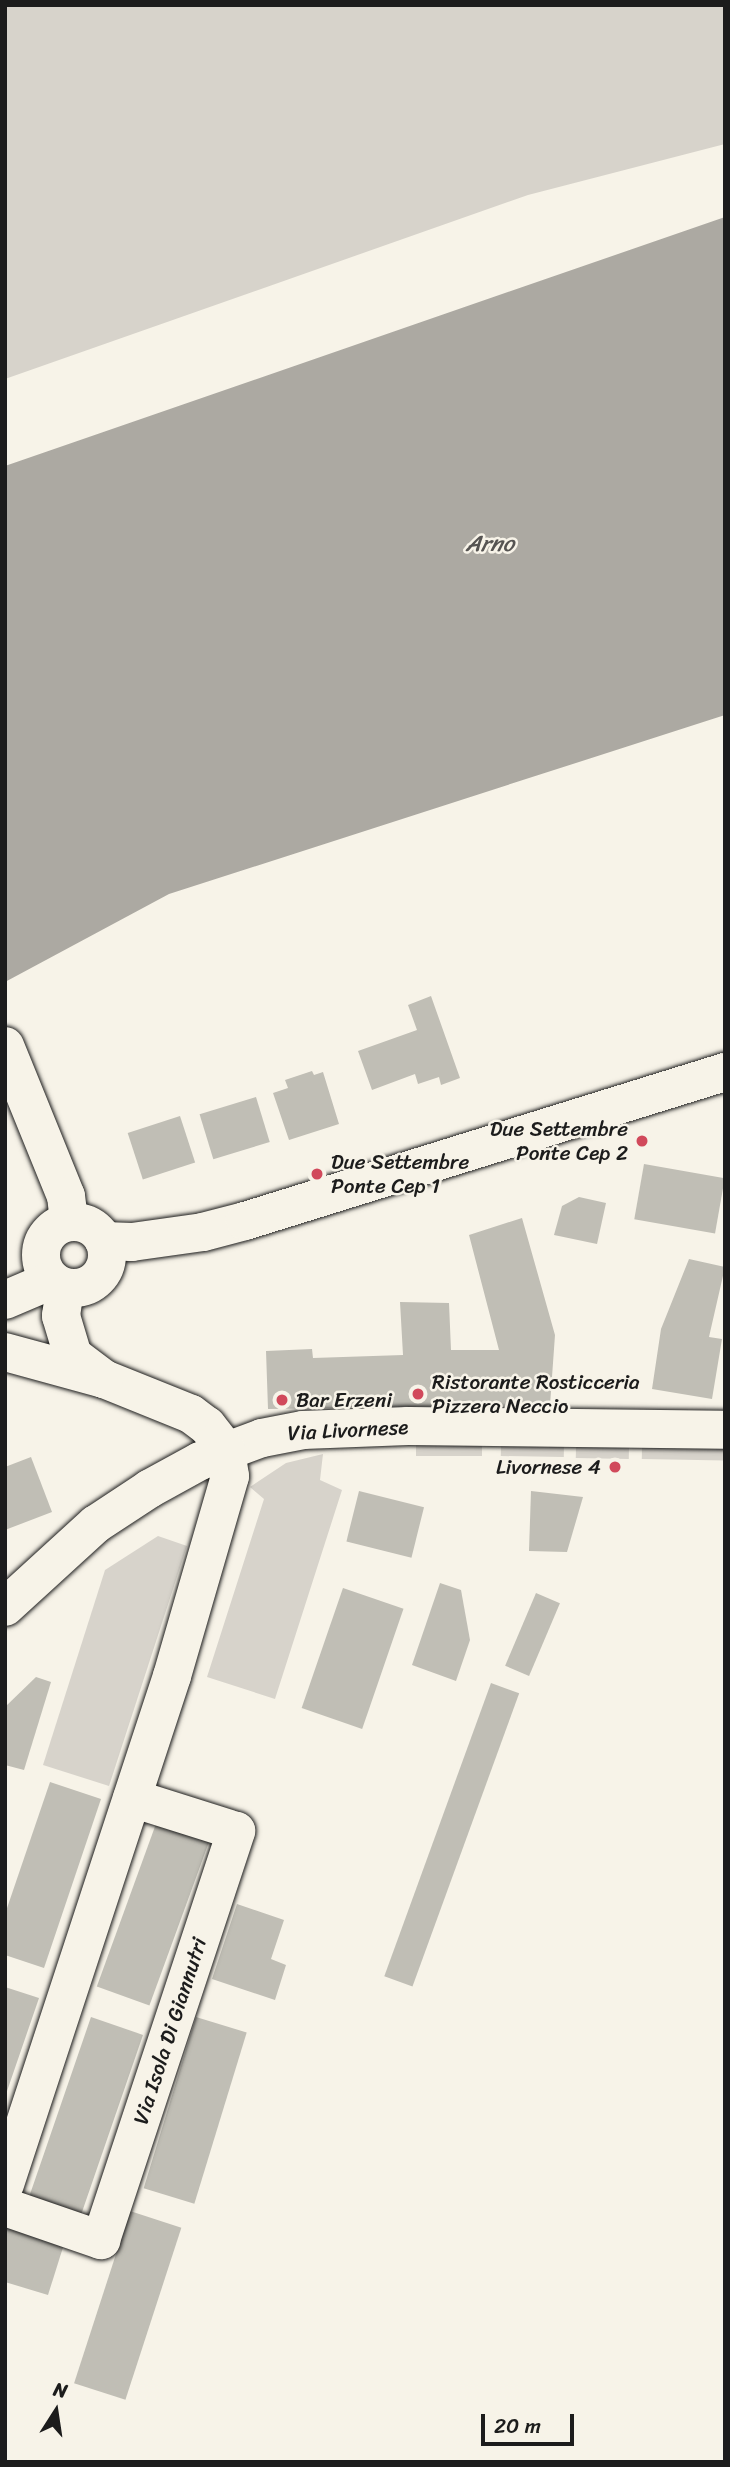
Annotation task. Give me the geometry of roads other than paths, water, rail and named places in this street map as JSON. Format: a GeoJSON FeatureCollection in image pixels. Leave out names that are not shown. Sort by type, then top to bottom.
{"type":"FeatureCollection","features":[{"type":"Feature","properties":{"kind":"street"},"geometry":{"type":"LineString","coordinates":[[5,1046],[66,1196],[69,1222]]}},
{"type":"Feature","properties":{"kind":"street"},"geometry":{"type":"LineString","coordinates":[[104,1379],[68,1351],[61,1316],[59,1284],[45,1271],[41,1250],[50,1232],[69,1222],[90,1226],[104,1241],[132,1242],[235,1224],[725,1072]]}},
{"type":"Feature","properties":{"kind":"street"},"geometry":{"type":"LineString","coordinates":[[5,1300],[59,1284],[84,1287],[102,1273],[104,1241]]}},
{"type":"Feature","properties":{"kind":"street"},"geometry":{"type":"LineString","coordinates":[[5,1352],[104,1379],[191,1414],[226,1450],[230,1476],[223,1508],[132,1798],[5,2184]]}},
{"type":"Feature","properties":{"kind":"street","name":"Via Livornese"},"geometry":{"type":"LineString","coordinates":[[5,1607],[96,1524],[174,1474],[226,1450],[277,1434],[321,1429],[545,1425],[725,1430]]}},
{"type":"Feature","properties":{"kind":"street","name":"Via Isola Di Giannutri"},"geometry":{"type":"LineString","coordinates":[[5,2207],[101,2240],[236,1831],[132,1798]]}},
{"type":"Feature","properties":{"kind":"water","name":"Arno"},"geometry":{"type":"Polygon","coordinates":[[[725,217],[725,715],[169,894],[5,982],[5,466],[725,217]]]}},
{"type":"Feature","properties":{"kind":"place","name":"Due Settembre Ponte Cep 2"},"geometry":{"type":"Point","coordinates":[642,1141]}},
{"type":"Feature","properties":{"kind":"place","name":"Due Settembre Ponte Cep 1"},"geometry":{"type":"Point","coordinates":[317,1174]}},
{"type":"Feature","properties":{"kind":"place","name":"Ristorante Rosticceria Pizzera Neccio"},"geometry":{"type":"Point","coordinates":[418,1394]}},
{"type":"Feature","properties":{"kind":"place","name":"Bar Erzeni"},"geometry":{"type":"Point","coordinates":[282,1400]}},
{"type":"Feature","properties":{"kind":"place","name":"Livornese 4"},"geometry":{"type":"Point","coordinates":[615,1467]}}]}
